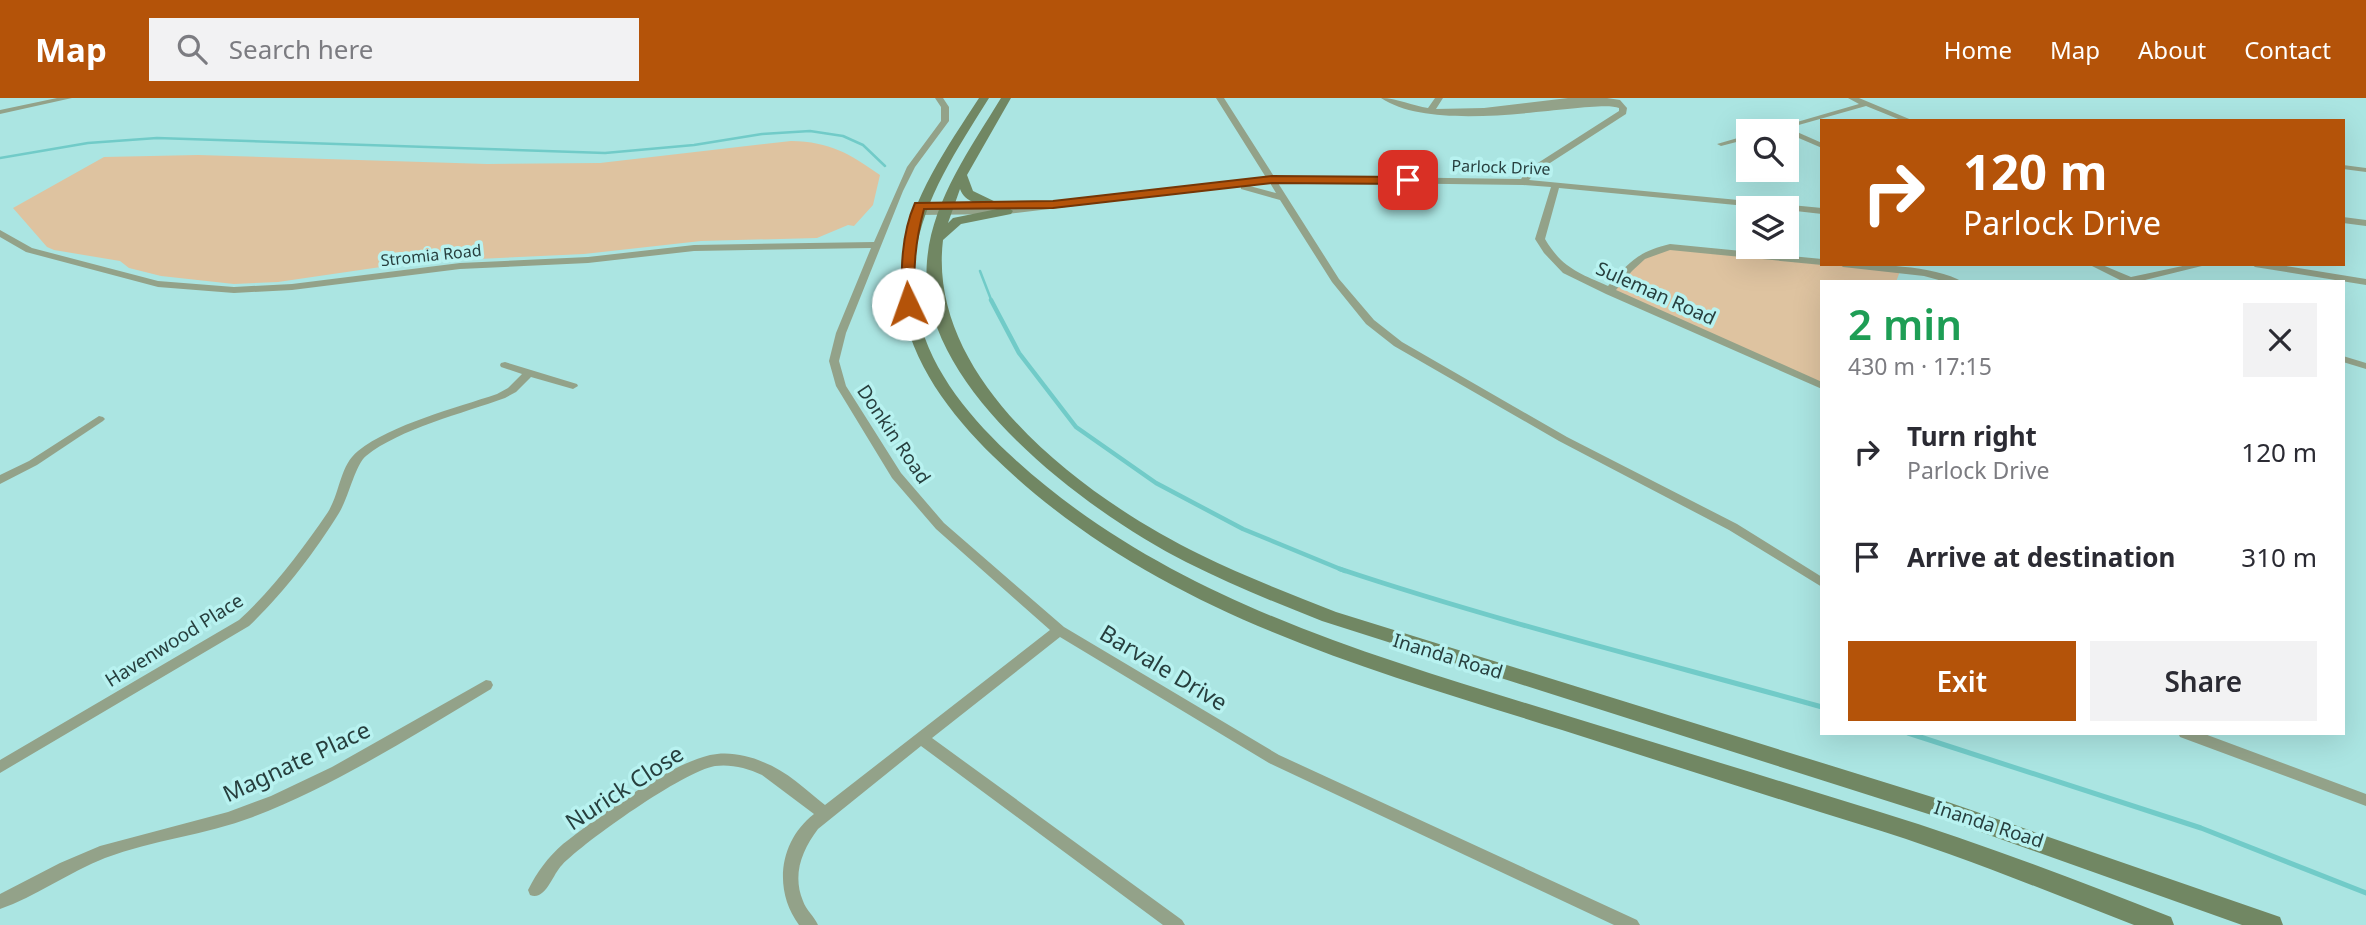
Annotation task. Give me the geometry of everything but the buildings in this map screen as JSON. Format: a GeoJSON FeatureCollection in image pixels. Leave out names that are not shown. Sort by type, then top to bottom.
{"type":"FeatureCollection","features":[{"type":"Feature","properties":{"kind":"main road","name":"Inanda Road"},"geometry":{"type":"LineString","coordinates":[[984,98],[918,209],[907,269],[908,304],[917,336],[933,371],[960,412],[997,453],[1039,491],[1087,527],[1152,568],[1278,627],[1343,652],[1940,841],[2162,925]]}},
{"type":"Feature","properties":{"kind":"main road","name":"Inanda Road"},"geometry":{"type":"LineString","coordinates":[[1006,98],[945,209],[937,239],[934,282],[947,333],[969,374],[989,402],[1028,444],[1058,471],[1147,533],[1263,591],[1373,633],[1978,819],[2272,925]]}},
{"type":"Feature","properties":{"kind":"main road"},"geometry":{"type":"LineString","coordinates":[[962,176],[967,193],[980,201],[995,204]]}},
{"type":"Feature","properties":{"kind":"main road"},"geometry":{"type":"LineString","coordinates":[[937,239],[957,221],[1007,211]]}},
{"type":"Feature","properties":{"kind":"street"},"geometry":{"type":"LineString","coordinates":[[0,112],[68,98]]}},
{"type":"Feature","properties":{"kind":"street","name":"Donkin Road"},"geometry":{"type":"LineString","coordinates":[[939,98],[945,107],[945,121],[911,167],[876,245],[836,346],[834,361],[841,386],[883,457],[918,500],[940,526],[1059,630]]}},
{"type":"Feature","properties":{"kind":"street"},"geometry":{"type":"LineString","coordinates":[[1220,98],[1335,280],[1354,306],[1398,344],[1563,439],[1733,527],[1820,582]]}},
{"type":"Feature","properties":{"kind":"street"},"geometry":{"type":"LineString","coordinates":[[1385,98],[1402,105],[1431,110],[1473,111],[1592,98],[1617,102],[1623,108],[1623,112],[1533,170],[1523,182]]}},
{"type":"Feature","properties":{"kind":"street"},"geometry":{"type":"LineString","coordinates":[[1431,110],[1439,98]]}},
{"type":"Feature","properties":{"kind":"street"},"geometry":{"type":"LineString","coordinates":[[1852,98],[1905,119]]}},
{"type":"Feature","properties":{"kind":"street"},"geometry":{"type":"LineString","coordinates":[[1799,122],[1866,103]]}},
{"type":"Feature","properties":{"kind":"street"},"geometry":{"type":"LineString","coordinates":[[1799,136],[1820,145]]}},
{"type":"Feature","properties":{"kind":"street"},"geometry":{"type":"LineString","coordinates":[[1721,144],[1736,140]]}},
{"type":"Feature","properties":{"kind":"street"},"geometry":{"type":"LineString","coordinates":[[2345,167],[2366,170]]}},
{"type":"Feature","properties":{"kind":"street","name":"Parlock Drive"},"geometry":{"type":"LineString","coordinates":[[918,209],[1007,211],[1272,180],[1523,182],[1820,211]]}},
{"type":"Feature","properties":{"kind":"street"},"geometry":{"type":"LineString","coordinates":[[1226,185],[1256,189],[1284,199]]}},
{"type":"Feature","properties":{"kind":"street","name":"Suleman Road"},"geometry":{"type":"LineString","coordinates":[[1556,185],[1540,236],[1543,244],[1566,271],[1820,385]]}},
{"type":"Feature","properties":{"kind":"street","name":"Parlock Drive"},"geometry":{"type":"LineString","coordinates":[[945,209],[995,204],[1053,204]]}},
{"type":"Feature","properties":{"kind":"street"},"geometry":{"type":"LineString","coordinates":[[2345,220],[2366,223]]}},
{"type":"Feature","properties":{"kind":"street","name":"Stromia Road"},"geometry":{"type":"LineString","coordinates":[[0,233],[29,250],[158,284],[234,290],[292,287],[460,266],[588,260],[694,248],[876,245]]}},
{"type":"Feature","properties":{"kind":"street"},"geometry":{"type":"LineString","coordinates":[[1609,292],[1636,259],[1670,247],[1820,262]]}},
{"type":"Feature","properties":{"kind":"street"},"geometry":{"type":"LineString","coordinates":[[1861,266],[1924,273],[1950,280]]}},
{"type":"Feature","properties":{"kind":"street"},"geometry":{"type":"LineString","coordinates":[[2096,266],[2124,280]]}},
{"type":"Feature","properties":{"kind":"street"},"geometry":{"type":"LineString","coordinates":[[2131,280],[2197,266]]}},
{"type":"Feature","properties":{"kind":"street"},"geometry":{"type":"LineString","coordinates":[[2267,266],[2366,282]]}},
{"type":"Feature","properties":{"kind":"street"},"geometry":{"type":"LineString","coordinates":[[2345,360],[2366,366]]}},
{"type":"Feature","properties":{"kind":"street"},"geometry":{"type":"LineString","coordinates":[[505,365],[573,386]]}},
{"type":"Feature","properties":{"kind":"street","name":"Havenwood Place"},"geometry":{"type":"LineString","coordinates":[[0,767],[225,635],[260,610],[334,512],[344,494],[353,463],[373,444],[409,428],[501,396],[512,390],[530,372]]}},
{"type":"Feature","properties":{"kind":"street"},"geometry":{"type":"LineString","coordinates":[[0,480],[33,463],[99,419]]}},
{"type":"Feature","properties":{"kind":"street"},"geometry":{"type":"LineString","coordinates":[[809,925],[791,898],[789,869],[793,853],[802,836],[824,813],[1059,630]]}},
{"type":"Feature","properties":{"kind":"street","name":"Barvale Drive"},"geometry":{"type":"LineString","coordinates":[[1059,630],[1275,759],[1631,925]]}},
{"type":"Feature","properties":{"kind":"street","name":"Magnate Place"},"geometry":{"type":"LineString","coordinates":[[0,902],[105,851],[220,822],[290,794],[400,736],[486,685]]}},
{"type":"Feature","properties":{"kind":"street"},"geometry":{"type":"LineString","coordinates":[[2190,735],[2366,800]]}},
{"type":"Feature","properties":{"kind":"street"},"geometry":{"type":"LineString","coordinates":[[921,738],[1176,925]]}},
{"type":"Feature","properties":{"kind":"street","name":"Nurick Close"},"geometry":{"type":"LineString","coordinates":[[536,890],[547,870],[567,850],[679,773],[710,761],[732,760],[764,768],[824,813]]}},
{"type":"Feature","properties":{"kind":"shaded area"},"geometry":{"type":"Polygon","coordinates":[[[791,141],[828,146],[880,175],[873,205],[854,226],[848,225],[817,238],[701,241],[584,254],[415,262],[278,282],[234,284],[161,276],[129,268],[120,261],[54,250],[47,247],[13,208],[104,157],[198,155],[487,164],[600,163],[791,141]]]}},
{"type":"Feature","properties":{"kind":"shaded area"},"geometry":{"type":"Polygon","coordinates":[[[1674,248],[1736,254],[1736,259],[1782,259],[1820,263],[1820,266],[1900,271],[1897,280],[1820,280],[1820,385],[1611,292],[1644,258],[1674,248]]]}},
{"type":"Feature","properties":{"kind":"waterway"},"geometry":{"type":"LineString","coordinates":[[0,158],[88,143],[157,138],[605,153],[694,145],[762,134],[810,131],[843,136],[863,145],[885,166]]}},
{"type":"Feature","properties":{"kind":"waterway"},"geometry":{"type":"LineString","coordinates":[[980,271],[992,302]]}},
{"type":"Feature","properties":{"kind":"waterway"},"geometry":{"type":"LineString","coordinates":[[992,302],[1019,353],[1076,427],[1156,483],[1243,529],[1341,569]]}},
{"type":"Feature","properties":{"kind":"waterway"},"geometry":{"type":"LineString","coordinates":[[1341,569],[1520,624],[1820,706]]}},
{"type":"Feature","properties":{"kind":"waterway"},"geometry":{"type":"LineString","coordinates":[[1341,569],[1345,571]]}},
{"type":"Feature","properties":{"kind":"waterway"},"geometry":{"type":"LineString","coordinates":[[1914,735],[2201,828],[2366,893]]}},
{"type":"Feature","properties":{"kind":"route"},"geometry":{"type":"LineString","coordinates":[[908,304],[909,243],[919,206],[1053,204],[1272,180],[1408,180]]}}]}
